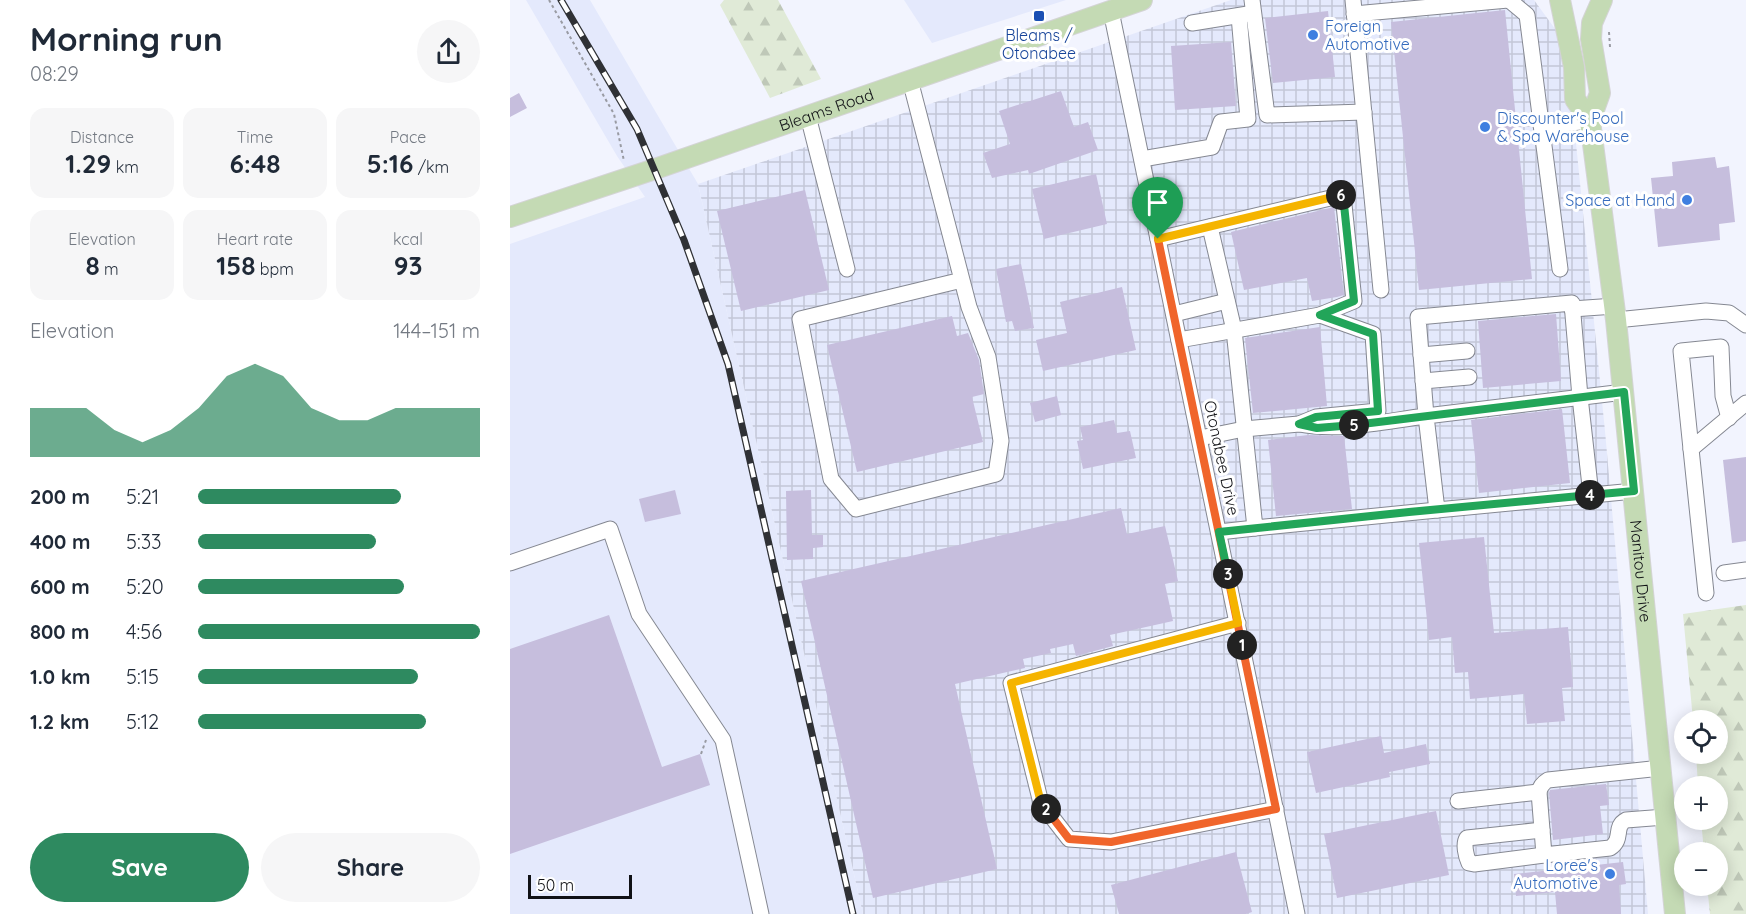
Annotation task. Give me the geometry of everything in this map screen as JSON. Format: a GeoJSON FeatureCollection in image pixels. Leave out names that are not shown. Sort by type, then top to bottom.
{"type":"FeatureCollection","features":[{"type":"Feature","properties":{"kind":"main road","name":"Bleams Road"},"geometry":{"type":"LineString","coordinates":[[510,217],[1142,0]]}},
{"type":"Feature","properties":{"kind":"main road","name":"Manitou Drive"},"geometry":{"type":"LineString","coordinates":[[1560,0],[1574,67],[1575,99],[1590,121],[1616,313],[1675,914]]}},
{"type":"Feature","properties":{"kind":"main road","name":"Manitou Drive"},"geometry":{"type":"LineString","coordinates":[[1590,121],[1600,93],[1591,39],[1592,23],[1602,0]]}},
{"type":"Feature","properties":{"kind":"street"},"geometry":{"type":"LineString","coordinates":[[1381,290],[1353,7],[1508,0],[1527,15],[1560,269]]}},
{"type":"Feature","properties":{"kind":"street","name":"Otonabee Drive"},"geometry":{"type":"LineString","coordinates":[[1111,10],[1297,914]]}},
{"type":"Feature","properties":{"kind":"street"},"geometry":{"type":"LineString","coordinates":[[1248,10],[1267,115],[1364,112]]}},
{"type":"Feature","properties":{"kind":"street"},"geometry":{"type":"LineString","coordinates":[[1192,23],[1248,10]]}},
{"type":"Feature","properties":{"kind":"street"},"geometry":{"type":"LineString","coordinates":[[1142,159],[1212,147],[1221,122],[1248,119],[1248,10]]}},
{"type":"Feature","properties":{"kind":"street"},"geometry":{"type":"LineString","coordinates":[[910,80],[962,280],[969,307],[988,357],[1001,441],[996,474],[856,509],[831,479],[800,319],[962,280]]}},
{"type":"Feature","properties":{"kind":"street"},"geometry":{"type":"LineString","coordinates":[[808,116],[847,269]]}},
{"type":"Feature","properties":{"kind":"street"},"geometry":{"type":"LineString","coordinates":[[1541,126],[1590,121]]}},
{"type":"Feature","properties":{"kind":"street"},"geometry":{"type":"LineString","coordinates":[[1158,239],[1343,195],[1354,301],[1320,315],[1179,340]]}},
{"type":"Feature","properties":{"kind":"street"},"geometry":{"type":"LineString","coordinates":[[1210,226],[1234,330],[1255,528]]}},
{"type":"Feature","properties":{"kind":"street"},"geometry":{"type":"LineString","coordinates":[[1174,314],[1227,301]]}},
{"type":"Feature","properties":{"kind":"street"},"geometry":{"type":"LineString","coordinates":[[1437,510],[1418,317],[1572,303],[1591,495]]}},
{"type":"Feature","properties":{"kind":"street"},"geometry":{"type":"LineString","coordinates":[[1572,309],[1616,313],[1706,311],[1729,313],[1746,325]]}},
{"type":"Feature","properties":{"kind":"street"},"geometry":{"type":"LineString","coordinates":[[1200,438],[1244,429],[1299,424],[1316,417],[1378,411],[1373,334],[1320,315]]}},
{"type":"Feature","properties":{"kind":"street"},"geometry":{"type":"LineString","coordinates":[[1706,593],[1681,351],[1721,347],[1723,396],[1729,418]]}},
{"type":"Feature","properties":{"kind":"street"},"geometry":{"type":"LineString","coordinates":[[1421,355],[1467,351]]}},
{"type":"Feature","properties":{"kind":"street"},"geometry":{"type":"LineString","coordinates":[[1423,381],[1469,377]]}},
{"type":"Feature","properties":{"kind":"street"},"geometry":{"type":"LineString","coordinates":[[1299,424],[1317,428],[1343,426],[1624,392]]}},
{"type":"Feature","properties":{"kind":"street"},"geometry":{"type":"LineString","coordinates":[[1691,448],[1746,404]]}},
{"type":"Feature","properties":{"kind":"street"},"geometry":{"type":"LineString","coordinates":[[1219,532],[1634,491]]}},
{"type":"Feature","properties":{"kind":"street"},"geometry":{"type":"LineString","coordinates":[[510,563],[610,529],[639,614],[723,740],[761,914]]}},
{"type":"Feature","properties":{"kind":"street"},"geometry":{"type":"LineString","coordinates":[[1724,573],[1746,570]]}},
{"type":"Feature","properties":{"kind":"street"},"geometry":{"type":"LineString","coordinates":[[1238,623],[1011,683],[1041,803],[1069,839],[1111,842],[1276,809]]}},
{"type":"Feature","properties":{"kind":"street"},"geometry":{"type":"LineString","coordinates":[[1544,855],[1539,792],[1540,786],[1548,780],[1660,768]]}},
{"type":"Feature","properties":{"kind":"street"},"geometry":{"type":"LineString","coordinates":[[1458,801],[1539,792]]}},
{"type":"Feature","properties":{"kind":"street"},"geometry":{"type":"LineString","coordinates":[[1542,830],[1467,838],[1465,843],[1469,863],[1610,848],[1616,844],[1622,822],[1665,817]]}},
{"type":"Feature","properties":{"kind":"path"},"geometry":{"type":"LineString","coordinates":[[549,0],[614,114],[628,178]]}},
{"type":"Feature","properties":{"kind":"shaded area"},"geometry":{"type":"Polygon","coordinates":[[[526,0],[590,0],[698,184],[863,914],[510,914],[510,244],[645,197],[617,156],[526,0]]]}},
{"type":"Feature","properties":{"kind":"shaded area"},"geometry":{"type":"Polygon","coordinates":[[[904,0],[1066,0],[932,43],[904,0]]]}},
{"type":"Feature","properties":{"kind":"shaded area"},"geometry":{"type":"Polygon","coordinates":[[[1231,0],[1534,0],[1566,44],[1605,431],[1648,914],[863,914],[698,184],[1231,0]]]}},
{"type":"Feature","properties":{"kind":"green space"},"geometry":{"type":"Polygon","coordinates":[[[724,0],[778,0],[821,79],[770,98],[720,5],[724,0]]]}},
{"type":"Feature","properties":{"kind":"green space"},"geometry":{"type":"Polygon","coordinates":[[[1746,605],[1746,914],[1710,914],[1708,896],[1728,896],[1728,842],[1703,842],[1702,830],[1728,830],[1728,776],[1697,776],[1697,764],[1728,764],[1728,710],[1692,710],[1683,614],[1746,605]]]}},
{"type":"Feature","properties":{"kind":"building"},"geometry":{"type":"Polygon","coordinates":[[[1505,10],[1532,279],[1419,290],[1391,22],[1505,10]]]}},
{"type":"Feature","properties":{"kind":"building"},"geometry":{"type":"Polygon","coordinates":[[[1328,11],[1335,77],[1273,83],[1265,18],[1328,11]]]}},
{"type":"Feature","properties":{"kind":"building"},"geometry":{"type":"Polygon","coordinates":[[[1231,42],[1236,106],[1175,110],[1171,46],[1231,42]]]}},
{"type":"Feature","properties":{"kind":"building"},"geometry":{"type":"Polygon","coordinates":[[[1061,91],[1074,127],[1088,122],[1098,150],[1029,174],[1028,170],[992,178],[983,153],[1010,144],[999,111],[1061,91]]]}},
{"type":"Feature","properties":{"kind":"building"},"geometry":{"type":"Polygon","coordinates":[[[519,93],[527,108],[510,117],[510,98],[519,93]]]}},
{"type":"Feature","properties":{"kind":"building"},"geometry":{"type":"Polygon","coordinates":[[[1715,157],[1717,168],[1729,166],[1735,222],[1719,224],[1720,240],[1658,247],[1651,178],[1673,176],[1672,162],[1715,157]]]}},
{"type":"Feature","properties":{"kind":"building"},"geometry":{"type":"Polygon","coordinates":[[[1096,174],[1107,224],[1044,239],[1032,189],[1096,174]]]}},
{"type":"Feature","properties":{"kind":"building"},"geometry":{"type":"Polygon","coordinates":[[[805,190],[829,290],[741,311],[717,211],[805,190]]]}},
{"type":"Feature","properties":{"kind":"building"},"geometry":{"type":"Polygon","coordinates":[[[1334,207],[1344,295],[1312,301],[1307,278],[1244,290],[1231,232],[1334,207]]]}},
{"type":"Feature","properties":{"kind":"building"},"geometry":{"type":"Polygon","coordinates":[[[1021,264],[1034,328],[1015,331],[1012,321],[1006,322],[996,269],[1021,264]]]}},
{"type":"Feature","properties":{"kind":"building"},"geometry":{"type":"Polygon","coordinates":[[[1122,287],[1136,350],[1043,371],[1036,340],[1067,333],[1060,302],[1122,287]]]}},
{"type":"Feature","properties":{"kind":"building"},"geometry":{"type":"Polygon","coordinates":[[[1556,314],[1561,381],[1483,388],[1478,321],[1556,314]]]}},
{"type":"Feature","properties":{"kind":"building"},"geometry":{"type":"Polygon","coordinates":[[[952,316],[957,336],[968,333],[979,360],[984,394],[972,397],[983,442],[857,472],[827,345],[952,316]]]}},
{"type":"Feature","properties":{"kind":"building"},"geometry":{"type":"Polygon","coordinates":[[[1320,327],[1327,406],[1253,413],[1245,338],[1320,327]]]}},
{"type":"Feature","properties":{"kind":"building"},"geometry":{"type":"Polygon","coordinates":[[[1057,396],[1061,415],[1035,422],[1030,403],[1057,396]]]}},
{"type":"Feature","properties":{"kind":"building"},"geometry":{"type":"Polygon","coordinates":[[[1562,409],[1570,483],[1479,493],[1471,420],[1562,409]]]}},
{"type":"Feature","properties":{"kind":"building"},"geometry":{"type":"Polygon","coordinates":[[[1114,420],[1117,433],[1130,431],[1136,458],[1083,469],[1077,441],[1083,440],[1080,427],[1114,420]]]}},
{"type":"Feature","properties":{"kind":"building"},"geometry":{"type":"Polygon","coordinates":[[[1308,435],[1344,436],[1352,509],[1276,516],[1268,440],[1308,435]]]}},
{"type":"Feature","properties":{"kind":"building"},"geometry":{"type":"Polygon","coordinates":[[[1746,457],[1746,541],[1732,543],[1723,460],[1746,457]]]}},
{"type":"Feature","properties":{"kind":"building"},"geometry":{"type":"Polygon","coordinates":[[[675,490],[681,514],[645,522],[639,499],[675,490]]]}},
{"type":"Feature","properties":{"kind":"building"},"geometry":{"type":"Polygon","coordinates":[[[811,490],[812,535],[823,535],[823,547],[813,548],[813,559],[787,560],[786,491],[811,490]]]}},
{"type":"Feature","properties":{"kind":"building"},"geometry":{"type":"Polygon","coordinates":[[[1121,508],[1127,534],[1165,526],[1178,581],[1165,584],[1173,621],[1110,635],[1113,646],[1076,656],[1073,644],[1050,649],[1051,653],[1023,659],[1025,668],[955,684],[997,869],[873,898],[801,581],[1121,508]]]}},
{"type":"Feature","properties":{"kind":"building"},"geometry":{"type":"Polygon","coordinates":[[[1484,537],[1494,633],[1568,627],[1573,687],[1562,688],[1565,721],[1527,724],[1524,694],[1470,699],[1468,672],[1455,673],[1452,637],[1429,640],[1419,543],[1484,537]]]}},
{"type":"Feature","properties":{"kind":"building"},"geometry":{"type":"Polygon","coordinates":[[[609,615],[662,767],[700,754],[710,785],[510,854],[510,649],[609,615]]]}},
{"type":"Feature","properties":{"kind":"building"},"geometry":{"type":"Polygon","coordinates":[[[1381,736],[1384,753],[1426,744],[1430,764],[1389,772],[1390,777],[1316,793],[1307,752],[1381,736]]]}},
{"type":"Feature","properties":{"kind":"building"},"geometry":{"type":"Polygon","coordinates":[[[1606,784],[1609,805],[1600,806],[1603,834],[1553,840],[1550,790],[1606,784]]]}},
{"type":"Feature","properties":{"kind":"building"},"geometry":{"type":"Polygon","coordinates":[[[1436,811],[1449,875],[1337,898],[1324,834],[1436,811]]]}},
{"type":"Feature","properties":{"kind":"building"},"geometry":{"type":"Polygon","coordinates":[[[1236,852],[1252,912],[1246,914],[1119,914],[1111,885],[1236,852]]]}},
{"type":"Feature","properties":{"kind":"building"},"geometry":{"type":"Polygon","coordinates":[[[1623,862],[1626,884],[1619,885],[1621,914],[1557,914],[1555,892],[1516,896],[1514,874],[1623,862]]]}},
{"type":"Feature","properties":{"kind":"railway"},"geometry":{"type":"LineString","coordinates":[[561,0],[637,129],[684,240],[728,364],[853,914]]}},
{"type":"Feature","properties":{"kind":"place","name":"Bleams / Otonabee"},"geometry":{"type":"Point","coordinates":[1039,16]}},
{"type":"Feature","properties":{"kind":"place","name":"Foreign Automotive"},"geometry":{"type":"Point","coordinates":[1313,35]}},
{"type":"Feature","properties":{"kind":"place","name":"Discounter's Pool & Spa Warehouse"},"geometry":{"type":"Point","coordinates":[1485,127]}},
{"type":"Feature","properties":{"kind":"place","name":"Space at Hand"},"geometry":{"type":"Point","coordinates":[1687,200]}},
{"type":"Feature","properties":{"kind":"place","name":"Loree's Automotive"},"geometry":{"type":"Point","coordinates":[1610,874]}},
{"type":"Feature","properties":{"kind":"route"},"geometry":{"type":"LineString","coordinates":[[1158,239],[1219,532],[1222,543],[1276,809],[1111,842],[1069,839],[1041,803],[1011,683],[1238,623],[1219,532],[1634,491],[1624,392],[1343,426],[1317,428],[1299,424],[1316,417],[1378,411],[1373,334],[1320,315],[1354,301],[1343,195],[1158,239]]}}]}
